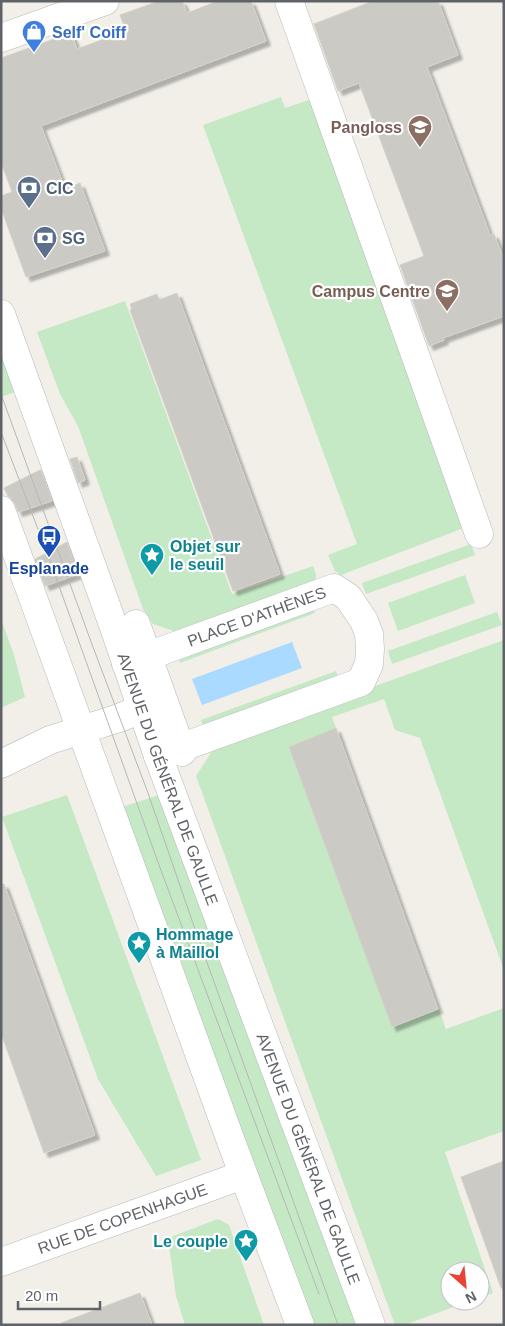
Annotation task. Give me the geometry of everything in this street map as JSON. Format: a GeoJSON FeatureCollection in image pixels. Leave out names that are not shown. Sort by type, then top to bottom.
{"type":"FeatureCollection","features":[{"type":"Feature","properties":{"kind":"street"},"geometry":{"type":"LineString","coordinates":[[1,38],[105,1]]}},
{"type":"Feature","properties":{"kind":"street"},"geometry":{"type":"LineString","coordinates":[[289,1],[479,534]]}},
{"type":"Feature","properties":{"kind":"street","name":"AVENUE DU GÉNÉRAL DE GAULLE"},"geometry":{"type":"LineString","coordinates":[[1,314],[116,633],[137,660],[141,709],[174,752],[371,1325]]}},
{"type":"Feature","properties":{"kind":"street"},"geometry":{"type":"LineString","coordinates":[[1,510],[243,1175],[300,1325]]}},
{"type":"Feature","properties":{"kind":"street","name":"PLACE D'ATHÈNES"},"geometry":{"type":"LineString","coordinates":[[137,660],[334,588],[348,597],[364,620],[369,634],[370,649],[368,664],[361,682],[174,752]]}},
{"type":"Feature","properties":{"kind":"street"},"geometry":{"type":"LineString","coordinates":[[136,624],[137,660],[174,752]]}},
{"type":"Feature","properties":{"kind":"street"},"geometry":{"type":"LineString","coordinates":[[1,764],[50,740],[141,709]]}},
{"type":"Feature","properties":{"kind":"street","name":"RUE DE COPENHAGUE"},"geometry":{"type":"LineString","coordinates":[[1,1262],[243,1175]]}},
{"type":"Feature","properties":{"kind":"green space"},"geometry":{"type":"Polygon","coordinates":[[[281,97],[285,108],[312,99],[469,526],[341,575],[335,571],[328,555],[357,544],[203,125],[281,97]]]}},
{"type":"Feature","properties":{"kind":"green space"},"geometry":{"type":"Polygon","coordinates":[[[125,301],[232,594],[313,566],[316,575],[315,584],[177,632],[153,624],[143,609],[78,426],[60,394],[37,332],[125,301]]]}},
{"type":"Feature","properties":{"kind":"green space"},"geometry":{"type":"Polygon","coordinates":[[[1,345],[18,391],[1,397],[1,345]]]}},
{"type":"Feature","properties":{"kind":"green space"},"geometry":{"type":"Polygon","coordinates":[[[471,544],[475,555],[366,594],[362,583],[471,544]]]}},
{"type":"Feature","properties":{"kind":"green space"},"geometry":{"type":"Polygon","coordinates":[[[465,575],[475,603],[398,631],[388,603],[465,575]]]}},
{"type":"Feature","properties":{"kind":"green space"},"geometry":{"type":"Polygon","coordinates":[[[311,601],[315,613],[180,663],[176,652],[311,601]]]}},
{"type":"Feature","properties":{"kind":"green space"},"geometry":{"type":"Polygon","coordinates":[[[497,612],[502,625],[392,664],[388,651],[497,612]]]}},
{"type":"Feature","properties":{"kind":"green space"},"geometry":{"type":"Polygon","coordinates":[[[1,619],[14,655],[25,697],[1,708],[1,619]]]}},
{"type":"Feature","properties":{"kind":"green space"},"geometry":{"type":"Polygon","coordinates":[[[504,640],[504,970],[420,738],[395,730],[384,699],[332,717],[446,1029],[504,1008],[504,1131],[445,1152],[482,1261],[440,1261],[440,1311],[442,1311],[404,1325],[395,1325],[196,776],[218,742],[504,640]]]}},
{"type":"Feature","properties":{"kind":"green space"},"geometry":{"type":"Polygon","coordinates":[[[336,671],[340,682],[205,731],[201,720],[336,671]]]}},
{"type":"Feature","properties":{"kind":"green space"},"geometry":{"type":"Polygon","coordinates":[[[162,794],[359,1325],[307,1325],[116,809],[162,794]]]}},
{"type":"Feature","properties":{"kind":"green space"},"geometry":{"type":"Polygon","coordinates":[[[67,795],[201,1160],[156,1176],[98,1079],[2,817],[67,795]]]}},
{"type":"Feature","properties":{"kind":"green space"},"geometry":{"type":"Polygon","coordinates":[[[218,1219],[229,1225],[264,1325],[185,1325],[176,1296],[168,1238],[218,1219]]]}},
{"type":"Feature","properties":{"kind":"water"},"geometry":{"type":"Polygon","coordinates":[[[292,642],[302,668],[202,705],[192,679],[292,642]]]}},
{"type":"Feature","properties":{"kind":"building"},"geometry":{"type":"Polygon","coordinates":[[[159,1],[182,1],[187,13],[218,1],[251,1],[266,41],[41,126],[65,189],[80,183],[105,251],[26,277],[1,208],[1,196],[12,192],[1,162],[1,58],[71,33],[77,49],[126,31],[120,15],[159,1]]]}},
{"type":"Feature","properties":{"kind":"building","name":"Pangloss"},"geometry":{"type":"Polygon","coordinates":[[[373,1],[438,1],[458,55],[427,67],[490,235],[494,234],[504,260],[504,316],[443,338],[444,340],[429,346],[400,265],[424,256],[359,83],[338,91],[314,24],[373,1]]]}},
{"type":"Feature","properties":{"kind":"building"},"geometry":{"type":"Polygon","coordinates":[[[177,293],[280,574],[233,591],[130,310],[132,309],[130,304],[157,294],[159,300],[177,293]]]}},
{"type":"Feature","properties":{"kind":"building"},"geometry":{"type":"Polygon","coordinates":[[[77,457],[85,480],[78,483],[70,459],[77,457]]]}},
{"type":"Feature","properties":{"kind":"building"},"geometry":{"type":"Polygon","coordinates":[[[40,470],[52,501],[18,512],[4,488],[40,470]]]}},
{"type":"Feature","properties":{"kind":"building"},"geometry":{"type":"Polygon","coordinates":[[[67,542],[78,574],[45,586],[35,559],[67,542]]]}},
{"type":"Feature","properties":{"kind":"building"},"geometry":{"type":"Polygon","coordinates":[[[336,728],[438,1009],[392,1027],[289,747],[336,728]]]}},
{"type":"Feature","properties":{"kind":"building"},"geometry":{"type":"Polygon","coordinates":[[[1,884],[4,884],[95,1135],[44,1153],[1,1033],[1,884]]]}},
{"type":"Feature","properties":{"kind":"building"},"geometry":{"type":"Polygon","coordinates":[[[504,1161],[504,1288],[501,1288],[461,1177],[504,1161]]]}},
{"type":"Feature","properties":{"kind":"building"},"geometry":{"type":"Polygon","coordinates":[[[140,1293],[152,1325],[62,1325],[61,1323],[140,1293]]]}},
{"type":"Feature","properties":{"kind":"tram line"},"geometry":{"type":"LineString","coordinates":[[1,394],[148,793],[196,932],[338,1325]]}},
{"type":"Feature","properties":{"kind":"tram line"},"geometry":{"type":"LineString","coordinates":[[1,432],[49,558],[159,865],[319,1294]]}},
{"type":"Feature","properties":{"kind":"place","name":"Self' Coiff"},"geometry":{"type":"Point","coordinates":[34,53]}},
{"type":"Feature","properties":{"kind":"place","name":"Pangloss"},"geometry":{"type":"Point","coordinates":[420,148]}},
{"type":"Feature","properties":{"kind":"place","name":"CIC"},"geometry":{"type":"Point","coordinates":[29,209]}},
{"type":"Feature","properties":{"kind":"place","name":"SG"},"geometry":{"type":"Point","coordinates":[45,259]}},
{"type":"Feature","properties":{"kind":"place","name":"Campus Centre"},"geometry":{"type":"Point","coordinates":[447,312]}},
{"type":"Feature","properties":{"kind":"place","name":"Esplanade"},"geometry":{"type":"Point","coordinates":[49,558]}},
{"type":"Feature","properties":{"kind":"place","name":"Objet sur le seuil"},"geometry":{"type":"Point","coordinates":[152,576]}},
{"type":"Feature","properties":{"kind":"place","name":"Hommage à Maillol"},"geometry":{"type":"Point","coordinates":[139,964]}},
{"type":"Feature","properties":{"kind":"place","name":"Le couple"},"geometry":{"type":"Point","coordinates":[246,1262]}}]}
